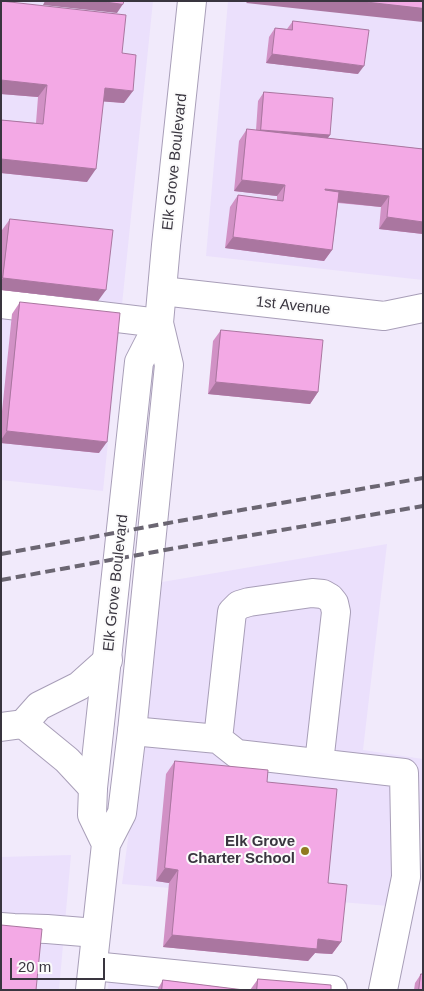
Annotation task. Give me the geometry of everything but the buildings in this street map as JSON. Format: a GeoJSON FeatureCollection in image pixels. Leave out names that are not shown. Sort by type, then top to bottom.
{"type":"FeatureCollection","features":[{"type":"Feature","properties":{"kind":"main road","name":"Elk Grove Boulevard"},"geometry":{"type":"LineString","coordinates":[[91,978],[106,844],[122,813],[132,731],[169,365],[159,323],[192,1]]}},
{"type":"Feature","properties":{"kind":"main road","name":"1st Avenue"},"geometry":{"type":"LineString","coordinates":[[162,291],[384,316],[423,308]]}},
{"type":"Feature","properties":{"kind":"main road"},"geometry":{"type":"LineString","coordinates":[[1,304],[159,323]]}},
{"type":"Feature","properties":{"kind":"main road","name":"Elk Grove Boulevard"},"geometry":{"type":"LineString","coordinates":[[106,844],[92,815],[93,788],[139,362],[159,323]]}},
{"type":"Feature","properties":{"kind":"main road"},"geometry":{"type":"LineString","coordinates":[[218,739],[232,612],[239,605],[249,602],[312,593],[323,594],[334,603],[336,612],[319,763]]}},
{"type":"Feature","properties":{"kind":"main road"},"geometry":{"type":"LineString","coordinates":[[93,788],[67,760],[12,726],[39,706],[79,686],[108,654],[123,670],[119,712],[132,731],[218,739],[237,754],[319,763],[411,784],[406,877],[383,990]]}},
{"type":"Feature","properties":{"kind":"main road"},"geometry":{"type":"LineString","coordinates":[[1,927],[96,932]]}},
{"type":"Feature","properties":{"kind":"main road"},"geometry":{"type":"LineString","coordinates":[[91,978],[333,990]]}},
{"type":"Feature","properties":{"kind":"shaded area"},"geometry":{"type":"Polygon","coordinates":[[[1,1],[153,1],[103,491],[1,480],[1,1]]]}},
{"type":"Feature","properties":{"kind":"shaded area"},"geometry":{"type":"Polygon","coordinates":[[[228,1],[423,1],[423,280],[206,256],[228,1]]]}},
{"type":"Feature","properties":{"kind":"shaded area"},"geometry":{"type":"Polygon","coordinates":[[[387,544],[363,750],[423,759],[423,822],[413,908],[122,884],[162,582],[387,544]]]}},
{"type":"Feature","properties":{"kind":"shaded area"},"geometry":{"type":"Polygon","coordinates":[[[71,855],[59,990],[1,990],[1,857],[71,855]]]}},
{"type":"Feature","properties":{"kind":"shaded area"},"geometry":{"type":"Polygon","coordinates":[[[109,975],[261,990],[108,990],[109,975]]]}},
{"type":"Feature","properties":{"kind":"railway"},"geometry":{"type":"LineString","coordinates":[[1,554],[423,478]]}},
{"type":"Feature","properties":{"kind":"railway"},"geometry":{"type":"LineString","coordinates":[[1,580],[423,506]]}},
{"type":"Feature","properties":{"kind":"place","name":"Elk Grove Charter School"},"geometry":{"type":"Point","coordinates":[305,851]}}]}
